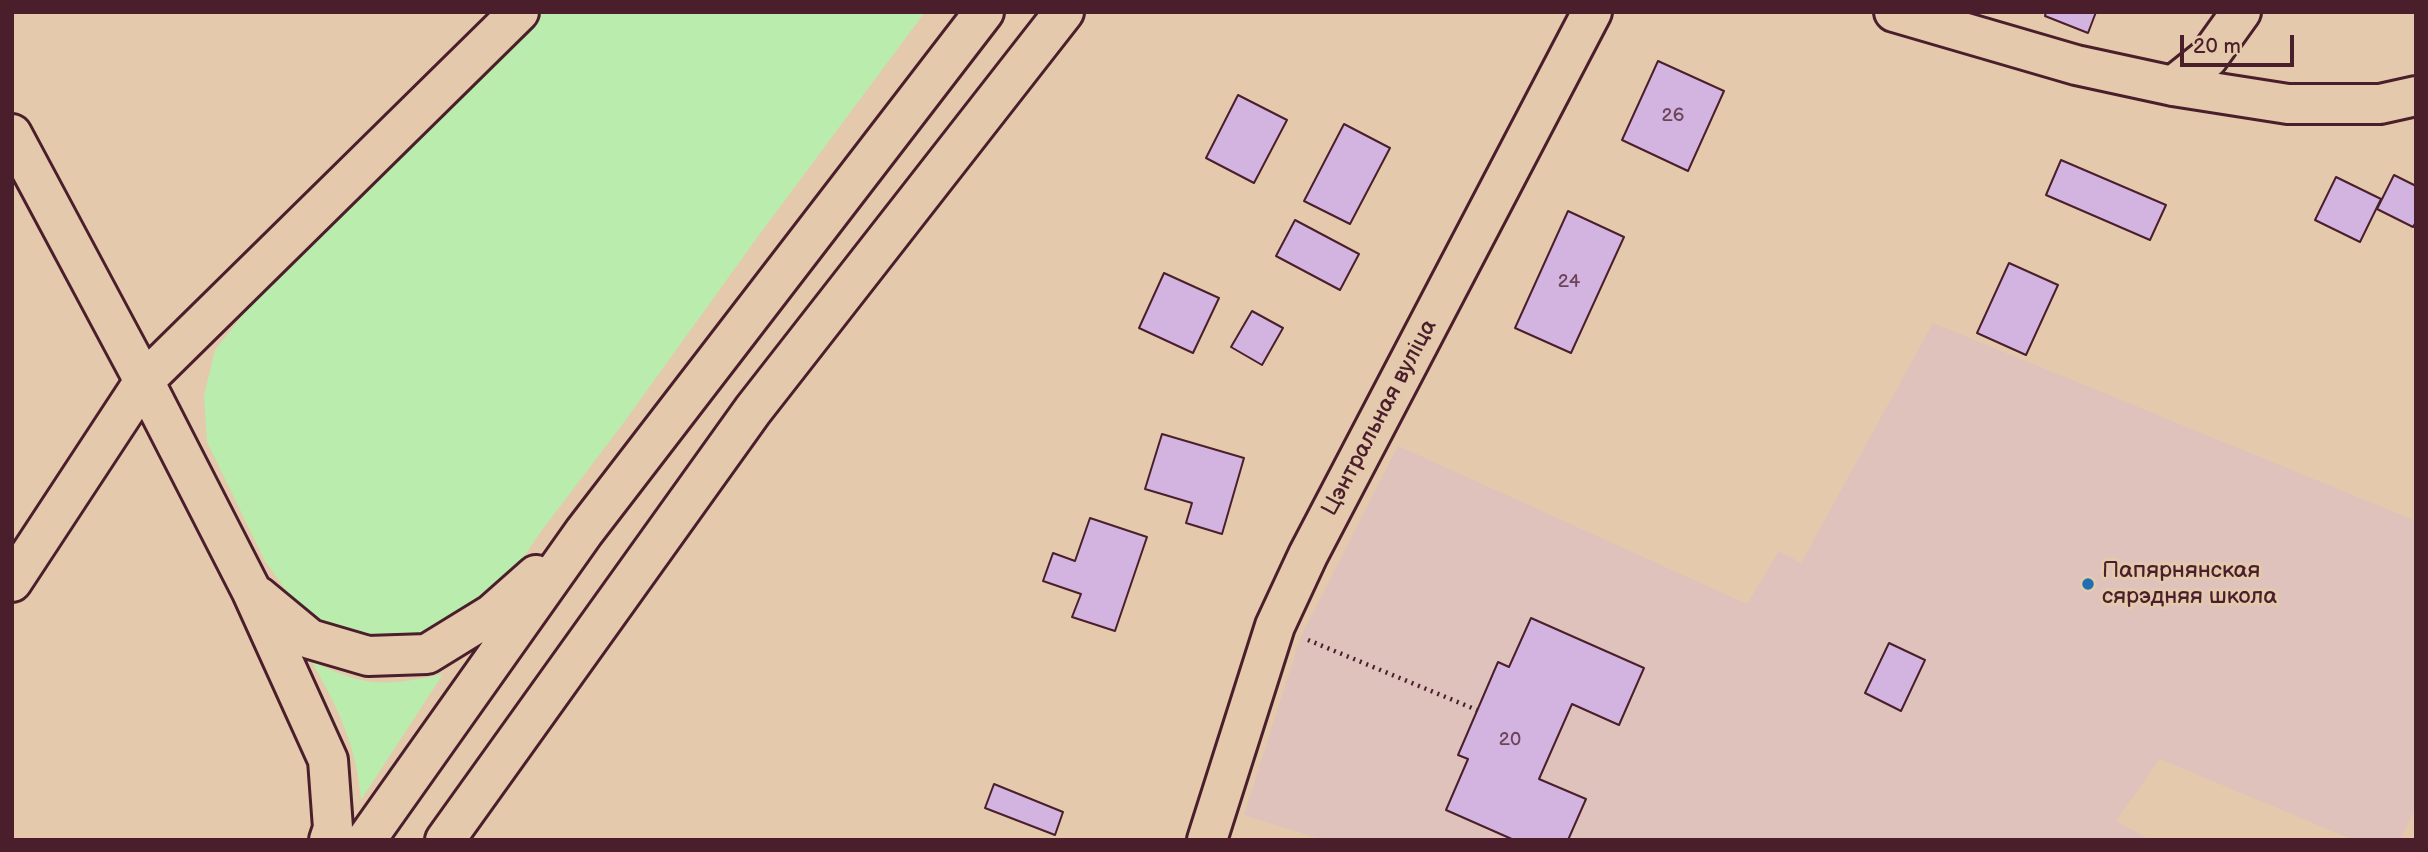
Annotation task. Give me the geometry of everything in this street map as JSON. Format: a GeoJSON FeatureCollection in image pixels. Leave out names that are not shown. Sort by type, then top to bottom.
{"type":"FeatureCollection","features":[{"type":"Feature","properties":{"kind":"main road"},"geometry":{"type":"LineString","coordinates":[[12,582],[144,381],[519,12]]}},
{"type":"Feature","properties":{"kind":"main road"},"geometry":{"type":"LineString","coordinates":[[366,840],[584,532],[984,12]]}},
{"type":"Feature","properties":{"kind":"main road"},"geometry":{"type":"LineString","coordinates":[[445,840],[753,410],[1064,12]]}},
{"type":"Feature","properties":{"kind":"main road","name":"Цэнтральная вуліца"},"geometry":{"type":"LineString","coordinates":[[1207,840],[1275,626],[1308,555],[1592,12]]}},
{"type":"Feature","properties":{"kind":"main road"},"geometry":{"type":"LineString","coordinates":[[1895,12],[2076,65],[2173,86],[2288,104],[2379,104],[2416,96]]}},
{"type":"Feature","properties":{"kind":"main road"},"geometry":{"type":"LineString","coordinates":[[2173,86],[2208,58],[2241,12]]}},
{"type":"Feature","properties":{"kind":"main road"},"geometry":{"type":"LineString","coordinates":[[12,134],[144,381],[251,590],[328,760],[333,828],[329,840]]}},
{"type":"Feature","properties":{"kind":"main road"},"geometry":{"type":"LineString","coordinates":[[251,590],[310,639],[368,656],[427,654],[492,614],[584,532]]}},
{"type":"Feature","properties":{"kind":"path"},"geometry":{"type":"LineString","coordinates":[[1275,626],[1477,710]]}},
{"type":"Feature","properties":{"kind":"shaded area","name":"Папярнянская сярэдняя школа"},"geometry":{"type":"Polygon","coordinates":[[[1933,323],[2416,521],[2416,807],[2400,840],[2354,840],[2160,759],[2116,821],[2151,840],[1324,840],[1244,815],[1301,636],[1398,446],[1747,604],[1779,551],[1801,563],[1933,323]]]}},
{"type":"Feature","properties":{"kind":"green space"},"geometry":{"type":"Polygon","coordinates":[[[537,12],[925,12],[542,530],[501,590],[430,637],[363,639],[327,623],[293,600],[265,561],[207,442],[204,396],[215,350],[245,312],[537,12]]]}},
{"type":"Feature","properties":{"kind":"green space"},"geometry":{"type":"Polygon","coordinates":[[[312,662],[348,676],[376,682],[390,683],[443,674],[361,800],[351,745],[345,728],[312,662]]]}},
{"type":"Feature","properties":{"kind":"building"},"geometry":{"type":"Polygon","coordinates":[[[2046,12],[2096,12],[2088,33],[2045,16],[2046,12]]]}},
{"type":"Feature","properties":{"kind":"building"},"geometry":{"type":"Polygon","coordinates":[[[1658,61],[1724,91],[1688,171],[1622,140],[1658,61]]]}},
{"type":"Feature","properties":{"kind":"building"},"geometry":{"type":"Polygon","coordinates":[[[1238,95],[1287,120],[1254,183],[1206,158],[1238,95]]]}},
{"type":"Feature","properties":{"kind":"building"},"geometry":{"type":"Polygon","coordinates":[[[1344,124],[1390,148],[1350,224],[1304,201],[1344,124]]]}},
{"type":"Feature","properties":{"kind":"building"},"geometry":{"type":"Polygon","coordinates":[[[2061,160],[2166,205],[2150,240],[2046,195],[2061,160]]]}},
{"type":"Feature","properties":{"kind":"building"},"geometry":{"type":"Polygon","coordinates":[[[2394,175],[2416,186],[2416,222],[2413,227],[2377,209],[2394,175]]]}},
{"type":"Feature","properties":{"kind":"building"},"geometry":{"type":"Polygon","coordinates":[[[2336,177],[2381,199],[2360,242],[2315,220],[2336,177]]]}},
{"type":"Feature","properties":{"kind":"building"},"geometry":{"type":"Polygon","coordinates":[[[1568,211],[1624,237],[1571,353],[1515,328],[1568,211]]]}},
{"type":"Feature","properties":{"kind":"building"},"geometry":{"type":"Polygon","coordinates":[[[1295,220],[1359,254],[1340,290],[1276,256],[1295,220]]]}},
{"type":"Feature","properties":{"kind":"building"},"geometry":{"type":"Polygon","coordinates":[[[2009,263],[2058,285],[2026,355],[1977,333],[2009,263]]]}},
{"type":"Feature","properties":{"kind":"building"},"geometry":{"type":"Polygon","coordinates":[[[1164,273],[1219,298],[1193,353],[1139,328],[1164,273]]]}},
{"type":"Feature","properties":{"kind":"building"},"geometry":{"type":"Polygon","coordinates":[[[1252,311],[1283,328],[1262,365],[1231,347],[1252,311]]]}},
{"type":"Feature","properties":{"kind":"building"},"geometry":{"type":"Polygon","coordinates":[[[1162,434],[1244,458],[1222,534],[1186,523],[1192,503],[1145,489],[1162,434]]]}},
{"type":"Feature","properties":{"kind":"building"},"geometry":{"type":"Polygon","coordinates":[[[1090,518],[1147,537],[1115,631],[1072,617],[1081,594],[1043,581],[1053,553],[1075,561],[1090,518]]]}},
{"type":"Feature","properties":{"kind":"building"},"geometry":{"type":"Polygon","coordinates":[[[1531,618],[1644,668],[1619,725],[1572,704],[1539,779],[1586,799],[1568,840],[1514,840],[1446,810],[1468,759],[1458,755],[1498,662],[1509,667],[1531,618]]]}},
{"type":"Feature","properties":{"kind":"building"},"geometry":{"type":"Polygon","coordinates":[[[1889,643],[1925,660],[1901,711],[1865,693],[1889,643]]]}},
{"type":"Feature","properties":{"kind":"building"},"geometry":{"type":"Polygon","coordinates":[[[994,784],[1063,812],[1055,835],[985,808],[994,784]]]}},
{"type":"Feature","properties":{"kind":"place","name":"Папярнянская сярэдняя школа"},"geometry":{"type":"Point","coordinates":[2088,584]}}]}
